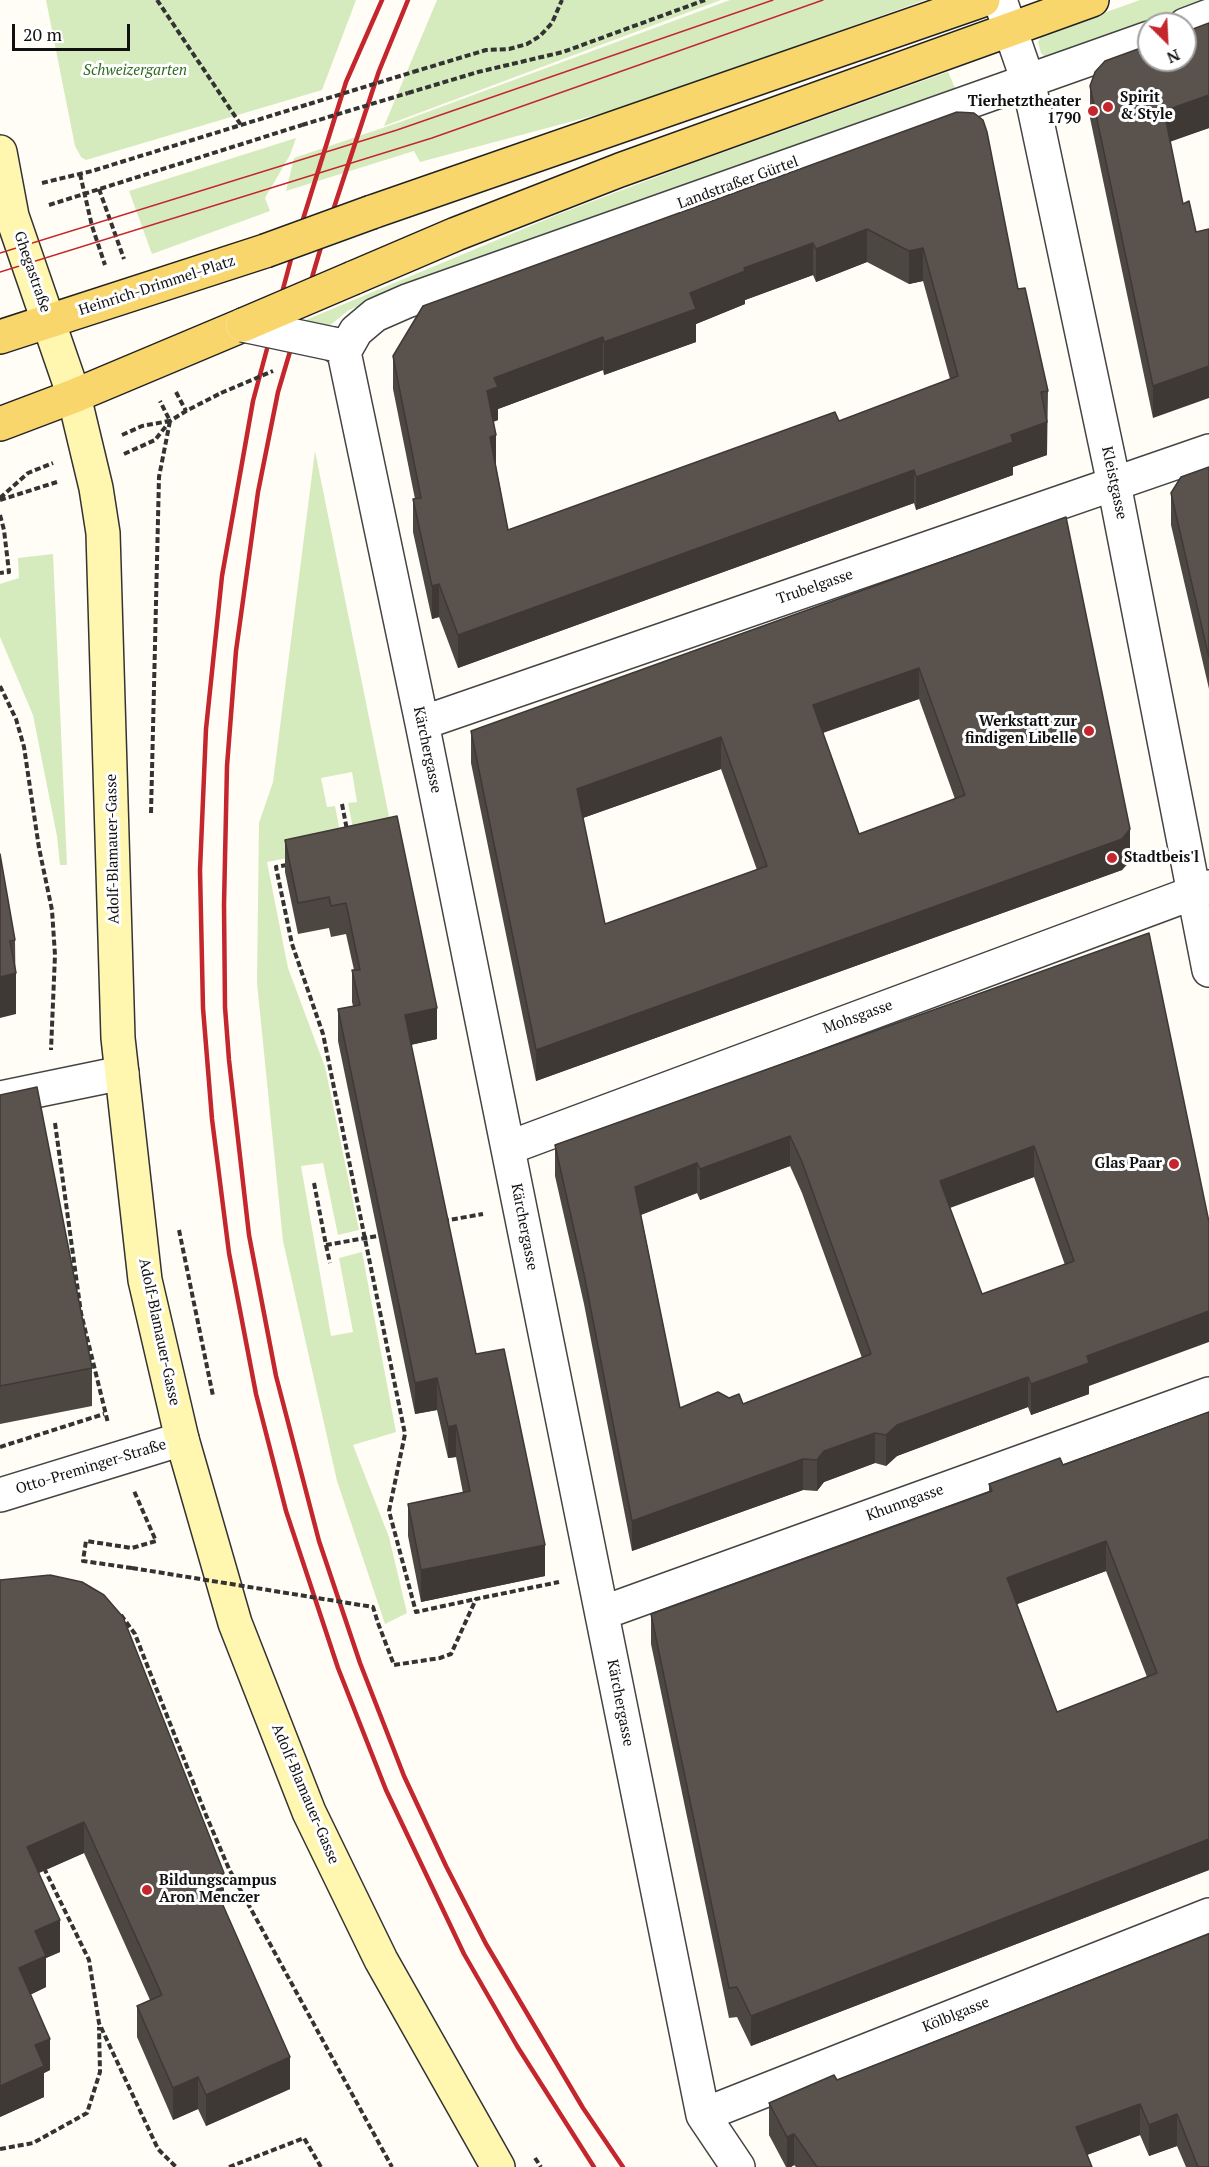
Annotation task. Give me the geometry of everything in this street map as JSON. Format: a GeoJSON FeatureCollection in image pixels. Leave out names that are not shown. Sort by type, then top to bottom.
{"type":"FeatureCollection","features":[{"type":"Feature","properties":{"kind":"main road","name":"Heinrich-Drimmel-Platz"},"geometry":{"type":"LineString","coordinates":[[0,337],[265,250],[983,0]]}},
{"type":"Feature","properties":{"kind":"main road"},"geometry":{"type":"LineString","coordinates":[[0,424],[74,396],[456,234],[1005,15],[1092,0]]}},
{"type":"Feature","properties":{"kind":"street","name":"Kleistgasse"},"geometry":{"type":"LineString","coordinates":[[1005,15],[1028,81],[1201,890],[1209,970]]}},
{"type":"Feature","properties":{"kind":"street","name":"Landstraßer Gürtel"},"geometry":{"type":"LineString","coordinates":[[339,348],[375,315],[407,301],[1137,42]]}},
{"type":"Feature","properties":{"kind":"street","name":"Ghegastraße"},"geometry":{"type":"LineString","coordinates":[[0,152],[9,204],[49,321]]}},
{"type":"Feature","properties":{"kind":"street"},"geometry":{"type":"LineString","coordinates":[[49,321],[74,396]]}},
{"type":"Feature","properties":{"kind":"street"},"geometry":{"type":"LineString","coordinates":[[243,325],[339,348]]}},
{"type":"Feature","properties":{"kind":"street","name":"Kärchergasse"},"geometry":{"type":"LineString","coordinates":[[339,348],[422,723],[704,2115]]}},
{"type":"Feature","properties":{"kind":"street","name":"Adolf-Blamauer-Gasse"},"geometry":{"type":"LineString","coordinates":[[74,396],[96,488],[104,533],[118,1038],[145,1280],[182,1438],[235,1623],[309,1812],[381,1960],[498,2167]]}},
{"type":"Feature","properties":{"kind":"street","name":"Trubelgasse"},"geometry":{"type":"LineString","coordinates":[[422,723],[1209,451]]}},
{"type":"Feature","properties":{"kind":"street","name":"Mohsgasse"},"geometry":{"type":"LineString","coordinates":[[508,1148],[1201,890]]}},
{"type":"Feature","properties":{"kind":"street"},"geometry":{"type":"LineString","coordinates":[[0,1098],[122,1072]]}},
{"type":"Feature","properties":{"kind":"street","name":"Khunngasse"},"geometry":{"type":"LineString","coordinates":[[602,1613],[1209,1394]]}},
{"type":"Feature","properties":{"kind":"street","name":"Otto-Preminger-Straße"},"geometry":{"type":"LineString","coordinates":[[0,1495],[182,1438]]}},
{"type":"Feature","properties":{"kind":"street","name":"Kölblgasse"},"geometry":{"type":"LineString","coordinates":[[704,2115],[1209,1915]]}},
{"type":"Feature","properties":{"kind":"street"},"geometry":{"type":"LineString","coordinates":[[704,2115],[738,2167]]}},
{"type":"Feature","properties":{"kind":"path"},"geometry":{"type":"LineString","coordinates":[[157,0],[241,125]]}},
{"type":"Feature","properties":{"kind":"path"},"geometry":{"type":"LineString","coordinates":[[9,204],[80,174],[486,50],[509,49],[527,44],[540,36],[552,23],[562,0]]}},
{"type":"Feature","properties":{"kind":"path"},"geometry":{"type":"LineString","coordinates":[[9,204],[85,194],[478,72],[553,55],[705,0]]}},
{"type":"Feature","properties":{"kind":"path"},"geometry":{"type":"LineString","coordinates":[[80,174],[92,226],[106,268]]}},
{"type":"Feature","properties":{"kind":"path"},"geometry":{"type":"LineString","coordinates":[[142,426],[170,421],[221,393]]}},
{"type":"Feature","properties":{"kind":"path"},"geometry":{"type":"LineString","coordinates":[[151,815],[159,477],[170,421],[158,397]]}},
{"type":"Feature","properties":{"kind":"path"},"geometry":{"type":"LineString","coordinates":[[0,515],[9,572],[0,573]]}},
{"type":"Feature","properties":{"kind":"path"},"geometry":{"type":"LineString","coordinates":[[342,804],[347,833]]}},
{"type":"Feature","properties":{"kind":"path"},"geometry":{"type":"LineString","coordinates":[[297,863],[276,867],[292,944],[323,1034],[405,1434],[389,1511],[416,1611],[595,1574]]}},
{"type":"Feature","properties":{"kind":"path"},"geometry":{"type":"LineString","coordinates":[[314,1184],[330,1263]]}},
{"type":"Feature","properties":{"kind":"path"},"geometry":{"type":"LineString","coordinates":[[178,1223],[215,1405]]}},
{"type":"Feature","properties":{"kind":"path"},"geometry":{"type":"LineString","coordinates":[[326,1245],[377,1236]]}},
{"type":"Feature","properties":{"kind":"path"},"geometry":{"type":"LineString","coordinates":[[0,1447],[104,1414]]}},
{"type":"Feature","properties":{"kind":"path"},"geometry":{"type":"LineString","coordinates":[[156,1541],[132,1548],[86,1541],[83,1561],[373,1607],[394,1665],[440,1658],[451,1654],[476,1599]]}},
{"type":"Feature","properties":{"kind":"path"},"geometry":{"type":"LineString","coordinates":[[256,1577],[262,1600]]}},
{"type":"Feature","properties":{"kind":"path"},"geometry":{"type":"LineString","coordinates":[[117,1612],[135,1634],[206,1815],[238,1887],[392,2167]]}},
{"type":"Feature","properties":{"kind":"path"},"geometry":{"type":"LineString","coordinates":[[0,2149],[33,2142],[87,2113],[100,2072],[99,2023],[89,1960],[42,1863]]}},
{"type":"Feature","properties":{"kind":"path"},"geometry":{"type":"LineString","coordinates":[[99,2023],[158,2148],[176,2167]]}},
{"type":"Feature","properties":{"kind":"path"},"geometry":{"type":"LineString","coordinates":[[229,2167],[304,2138],[321,2167]]}},
{"type":"Feature","properties":{"kind":"path"},"geometry":{"type":"LineString","coordinates":[[531,2152],[541,2167]]}},
{"type":"Feature","properties":{"kind":"green space","name":"Schweizergarten"},"geometry":{"type":"Polygon","coordinates":[[[46,0],[356,0],[322,90],[86,160],[81,157],[75,146],[46,0]]]}},
{"type":"Feature","properties":{"kind":"green space"},"geometry":{"type":"Polygon","coordinates":[[[437,0],[721,0],[384,126],[437,0]]]}},
{"type":"Feature","properties":{"kind":"green space"},"geometry":{"type":"Polygon","coordinates":[[[730,0],[925,0],[633,105],[420,162],[414,151],[286,191],[294,158],[403,121],[730,0]]]}},
{"type":"Feature","properties":{"kind":"green space"},"geometry":{"type":"Polygon","coordinates":[[[1140,0],[1205,0],[1172,12],[1137,12],[1137,25],[1051,56],[1044,56],[1041,53],[1038,42],[1042,35],[1140,0]]]}},
{"type":"Feature","properties":{"kind":"green space"},"geometry":{"type":"Polygon","coordinates":[[[948,72],[956,90],[381,296],[349,310],[329,326],[301,322],[559,214],[948,72]]]}},
{"type":"Feature","properties":{"kind":"green space"},"geometry":{"type":"Polygon","coordinates":[[[296,138],[290,155],[265,198],[270,211],[152,254],[129,191],[296,138]]]}},
{"type":"Feature","properties":{"kind":"green space"},"geometry":{"type":"Polygon","coordinates":[[[315,451],[393,836],[356,844],[348,803],[357,802],[352,772],[321,778],[327,807],[335,806],[343,847],[267,862],[288,968],[325,1067],[359,1230],[338,1235],[323,1163],[301,1166],[331,1336],[353,1332],[339,1258],[362,1252],[396,1432],[353,1445],[389,1537],[407,1613],[385,1624],[337,1481],[283,1241],[257,983],[259,823],[273,782],[315,451]]]}},
{"type":"Feature","properties":{"kind":"green space"},"geometry":{"type":"Polygon","coordinates":[[[53,554],[67,865],[60,865],[57,836],[33,715],[0,637],[0,584],[19,578],[18,558],[53,554]]]}},
{"type":"Feature","properties":{"kind":"building"},"geometry":{"type":"Polygon","coordinates":[[[1209,23],[1209,95],[1164,111],[1183,204],[1189,201],[1196,232],[1209,229],[1209,366],[1153,386],[1090,86],[1095,72],[1105,61],[1137,49],[1137,72],[1197,72],[1197,28],[1209,23]]]}},
{"type":"Feature","properties":{"kind":"building"},"geometry":{"type":"Polygon","coordinates":[[[957,112],[974,113],[983,120],[987,132],[1018,289],[1025,288],[1048,391],[1041,392],[1047,422],[1011,435],[1013,442],[916,477],[914,470],[458,635],[439,584],[432,586],[413,499],[421,498],[393,356],[423,306],[957,112]],[[867,229],[816,249],[813,243],[744,268],[745,271],[690,293],[696,309],[604,342],[603,337],[494,378],[498,387],[487,391],[496,435],[490,437],[508,530],[835,412],[839,421],[958,376],[923,248],[909,251],[867,229]]]}},
{"type":"Feature","properties":{"kind":"building"},"geometry":{"type":"Polygon","coordinates":[[[1209,467],[1209,658],[1171,493],[1181,477],[1209,467]]]}},
{"type":"Feature","properties":{"kind":"building"},"geometry":{"type":"Polygon","coordinates":[[[1066,517],[1130,829],[1122,839],[536,1050],[471,731],[1066,517]],[[919,668],[813,705],[859,834],[965,795],[919,668]],[[721,737],[577,789],[605,924],[767,866],[721,737]]]}},
{"type":"Feature","properties":{"kind":"building"},"geometry":{"type":"Polygon","coordinates":[[[397,816],[437,1008],[405,1015],[476,1354],[504,1349],[545,1545],[421,1570],[408,1504],[470,1491],[456,1425],[448,1427],[437,1378],[415,1383],[338,1009],[360,1005],[352,970],[360,970],[346,903],[331,906],[329,897],[298,903],[285,840],[397,816]]]}},
{"type":"Feature","properties":{"kind":"building"},"geometry":{"type":"Polygon","coordinates":[[[0,854],[15,940],[10,941],[16,973],[0,977],[0,854]]]}},
{"type":"Feature","properties":{"kind":"building"},"geometry":{"type":"Polygon","coordinates":[[[1149,933],[1209,1222],[1209,1311],[1087,1356],[1089,1363],[1031,1384],[1028,1377],[897,1425],[886,1435],[875,1433],[824,1451],[817,1460],[803,1459],[632,1521],[584,1274],[555,1145],[1149,933]],[[790,1136],[700,1169],[697,1163],[635,1187],[680,1408],[718,1392],[729,1398],[739,1394],[743,1404],[871,1354],[802,1162],[790,1136]],[[1034,1146],[940,1181],[982,1294],[1074,1261],[1034,1146]]]}},
{"type":"Feature","properties":{"kind":"building"},"geometry":{"type":"Polygon","coordinates":[[[37,1087],[92,1368],[0,1386],[0,1095],[37,1087]]]}},
{"type":"Feature","properties":{"kind":"building"},"geometry":{"type":"Polygon","coordinates":[[[1209,1412],[1209,1839],[751,2016],[737,1987],[729,1988],[651,1614],[992,1491],[989,1484],[1060,1458],[1063,1465],[1209,1412]],[[1106,1541],[1007,1578],[1057,1712],[1157,1673],[1106,1541]]]}},
{"type":"Feature","properties":{"kind":"building"},"geometry":{"type":"Polygon","coordinates":[[[50,1575],[82,1582],[104,1595],[123,1617],[224,1873],[211,1878],[290,2057],[206,2095],[198,2077],[173,2088],[137,2006],[162,1995],[84,1822],[27,1847],[60,1920],[35,1931],[46,1956],[19,1968],[50,2039],[35,2045],[44,2066],[0,2086],[0,1580],[50,1575]]]}},
{"type":"Feature","properties":{"kind":"building"},"geometry":{"type":"Polygon","coordinates":[[[1209,1934],[1209,2167],[1198,2167],[1177,2114],[1149,2125],[1140,2104],[1076,2127],[1092,2167],[817,2167],[794,2134],[787,2137],[769,2103],[834,2075],[837,2080],[1209,1934]]]}},
{"type":"Feature","properties":{"kind":"tram line"},"geometry":{"type":"LineString","coordinates":[[0,253],[397,130],[773,0]]}},
{"type":"Feature","properties":{"kind":"tram line"},"geometry":{"type":"LineString","coordinates":[[0,272],[432,138],[823,0]]}},
{"type":"Feature","properties":{"kind":"railway"},"geometry":{"type":"LineString","coordinates":[[382,0],[346,82],[294,248],[253,401],[222,576],[206,729],[200,870],[203,1008],[212,1119],[229,1253],[256,1394],[286,1511],[338,1668],[386,1790],[464,1954],[517,2046],[594,2167]]}},
{"type":"Feature","properties":{"kind":"railway"},"geometry":{"type":"LineString","coordinates":[[408,0],[379,71],[321,247],[278,392],[258,492],[236,651],[227,766],[224,905],[225,1007],[229,1060],[249,1235],[276,1376],[319,1541],[360,1663],[404,1776],[486,1944],[583,2108],[623,2167]]}},
{"type":"Feature","properties":{"kind":"place","name":"Spirit & Style"},"geometry":{"type":"Point","coordinates":[1108,107]}},
{"type":"Feature","properties":{"kind":"place","name":"Tierhetztheater 1790"},"geometry":{"type":"Point","coordinates":[1093,111]}},
{"type":"Feature","properties":{"kind":"place","name":"Werkstatt zur findigen Libelle"},"geometry":{"type":"Point","coordinates":[1089,731]}},
{"type":"Feature","properties":{"kind":"place","name":"Stadtbeis'l"},"geometry":{"type":"Point","coordinates":[1112,858]}},
{"type":"Feature","properties":{"kind":"place","name":"Glas Paar"},"geometry":{"type":"Point","coordinates":[1174,1164]}},
{"type":"Feature","properties":{"kind":"place","name":"Bildungscampus Aron Menczer"},"geometry":{"type":"Point","coordinates":[147,1890]}}]}
